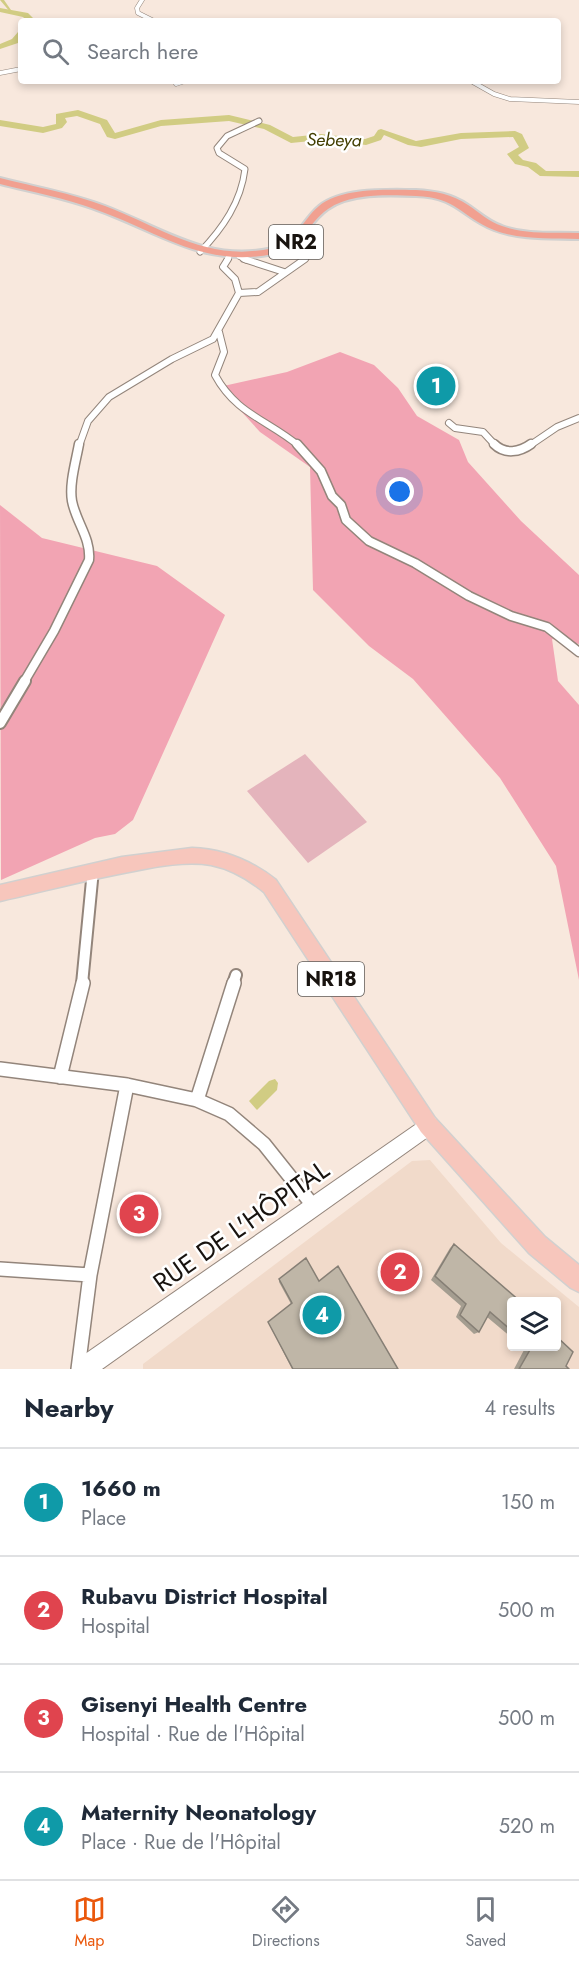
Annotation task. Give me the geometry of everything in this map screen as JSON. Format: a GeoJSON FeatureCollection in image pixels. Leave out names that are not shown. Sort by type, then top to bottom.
{"type":"FeatureCollection","features":[{"type":"Feature","properties":{"kind":"highway","name":"NR2"},"geometry":{"type":"LineString","coordinates":[[0,181],[103,209],[153,233],[201,252],[234,256],[276,251],[300,240],[324,207],[335,201],[362,196],[411,193],[450,198],[483,222],[501,229],[524,233],[579,236]]}},
{"type":"Feature","properties":{"kind":"main road","name":"NR18"},"geometry":{"type":"LineString","coordinates":[[0,893],[93,870],[167,858],[201,856],[244,868],[259,876],[270,886],[428,1125],[537,1245],[579,1280]]}},
{"type":"Feature","properties":{"kind":"street"},"geometry":{"type":"LineString","coordinates":[[142,0],[137,8],[138,13],[148,18]]}},
{"type":"Feature","properties":{"kind":"street"},"geometry":{"type":"LineString","coordinates":[[0,73],[18,70]]}},
{"type":"Feature","properties":{"kind":"street"},"geometry":{"type":"LineString","coordinates":[[478,84],[510,99],[579,102]]}},
{"type":"Feature","properties":{"kind":"street"},"geometry":{"type":"LineString","coordinates":[[201,252],[215,237],[245,180],[245,169],[219,153],[218,148],[227,136],[257,123]]}},
{"type":"Feature","properties":{"kind":"street"},"geometry":{"type":"LineString","coordinates":[[239,293],[258,292],[301,262],[311,253],[306,243],[300,240]]}},
{"type":"Feature","properties":{"kind":"street"},"geometry":{"type":"LineString","coordinates":[[0,723],[54,631],[89,560],[90,549],[72,501],[73,479],[81,439],[88,420],[109,397],[172,359],[206,345],[219,332],[239,293],[235,279],[222,267],[234,256],[284,272]]}},
{"type":"Feature","properties":{"kind":"street"},"geometry":{"type":"LineString","coordinates":[[219,332],[224,352],[215,375],[223,390],[260,422],[285,434],[302,448],[321,471],[332,496],[341,505],[346,520],[355,530],[369,541],[415,564],[469,596],[511,616],[547,627],[579,652]]}},
{"type":"Feature","properties":{"kind":"street"},"geometry":{"type":"LineString","coordinates":[[449,423],[455,428],[483,432],[498,448],[515,452],[524,449],[557,427],[579,418]]}},
{"type":"Feature","properties":{"kind":"street"},"geometry":{"type":"LineString","coordinates":[[60,1077],[84,977],[93,870]]}},
{"type":"Feature","properties":{"kind":"street"},"geometry":{"type":"LineString","coordinates":[[197,1100],[236,975]]}},
{"type":"Feature","properties":{"kind":"street"},"geometry":{"type":"LineString","coordinates":[[0,1069],[127,1085],[197,1100],[229,1114],[264,1144],[315,1208]]}},
{"type":"Feature","properties":{"kind":"street"},"geometry":{"type":"LineString","coordinates":[[78,1369],[90,1275],[127,1085]]}},
{"type":"Feature","properties":{"kind":"street","name":"RUE DE L'HÔPITAL"},"geometry":{"type":"LineString","coordinates":[[83,1369],[315,1208],[428,1125]]}},
{"type":"Feature","properties":{"kind":"street"},"geometry":{"type":"LineString","coordinates":[[0,1269],[90,1275]]}},
{"type":"Feature","properties":{"kind":"shaded area"},"geometry":{"type":"Polygon","coordinates":[[[340,352],[374,365],[398,388],[417,416],[459,440],[468,462],[521,521],[579,575],[579,644],[552,639],[558,681],[579,705],[579,980],[556,866],[500,778],[413,679],[369,646],[313,590],[310,467],[260,432],[219,387],[287,372],[340,352]]]}},
{"type":"Feature","properties":{"kind":"shaded area"},"geometry":{"type":"Polygon","coordinates":[[[0,505],[42,538],[157,566],[225,615],[133,820],[115,834],[95,838],[1,880],[0,505]]]}},
{"type":"Feature","properties":{"kind":"shaded area"},"geometry":{"type":"Polygon","coordinates":[[[305,754],[367,822],[308,863],[247,791],[305,754]]]}},
{"type":"Feature","properties":{"kind":"shaded area"},"geometry":{"type":"Polygon","coordinates":[[[275,1079],[278,1083],[277,1090],[257,1110],[249,1101],[269,1081],[275,1079]]]}},
{"type":"Feature","properties":{"kind":"shaded area"},"geometry":{"type":"Polygon","coordinates":[[[430,1160],[501,1243],[579,1307],[579,1369],[143,1369],[143,1364],[412,1161],[430,1160]]]}},
{"type":"Feature","properties":{"kind":"building"},"geometry":{"type":"Polygon","coordinates":[[[454,1244],[515,1297],[507,1297],[507,1327],[490,1312],[479,1332],[460,1315],[466,1304],[435,1276],[454,1244]]]}},
{"type":"Feature","properties":{"kind":"building"},"geometry":{"type":"Polygon","coordinates":[[[306,1258],[319,1281],[338,1266],[398,1369],[293,1369],[268,1322],[292,1303],[279,1279],[306,1258]]]}},
{"type":"Feature","properties":{"kind":"building"},"geometry":{"type":"Polygon","coordinates":[[[561,1341],[573,1352],[566,1366],[569,1369],[519,1369],[529,1351],[561,1351],[561,1341]]]}},
{"type":"Feature","properties":{"kind":"waterway"},"geometry":{"type":"LineString","coordinates":[[2,0],[12,12]]}},
{"type":"Feature","properties":{"kind":"waterway","name":"Sebeya"},"geometry":{"type":"LineString","coordinates":[[0,10],[25,15],[28,18]]}},
{"type":"Feature","properties":{"kind":"waterway","name":"Sebeya"},"geometry":{"type":"LineString","coordinates":[[0,47],[18,38]]}},
{"type":"Feature","properties":{"kind":"waterway","name":"Sebeya"},"geometry":{"type":"LineString","coordinates":[[0,123],[43,130],[59,126],[62,122],[59,116],[78,113],[104,122],[110,135],[115,136],[161,123],[229,118],[267,127],[291,140],[321,137],[366,142],[378,138],[381,132],[416,144],[461,136],[515,134],[519,136],[524,148],[512,154],[519,162],[532,165],[544,174],[579,174]]}},
{"type":"Feature","properties":{"kind":"place","name":"1660 m"},"geometry":{"type":"Point","coordinates":[436,386]}},
{"type":"Feature","properties":{"kind":"place","name":"Gisenyi Health Centre"},"geometry":{"type":"Point","coordinates":[139,1214]}},
{"type":"Feature","properties":{"kind":"place","name":"Rubavu District Hospital"},"geometry":{"type":"Point","coordinates":[400,1272]}},
{"type":"Feature","properties":{"kind":"place","name":"Maternity Neonatology"},"geometry":{"type":"Point","coordinates":[322,1315]}}]}
